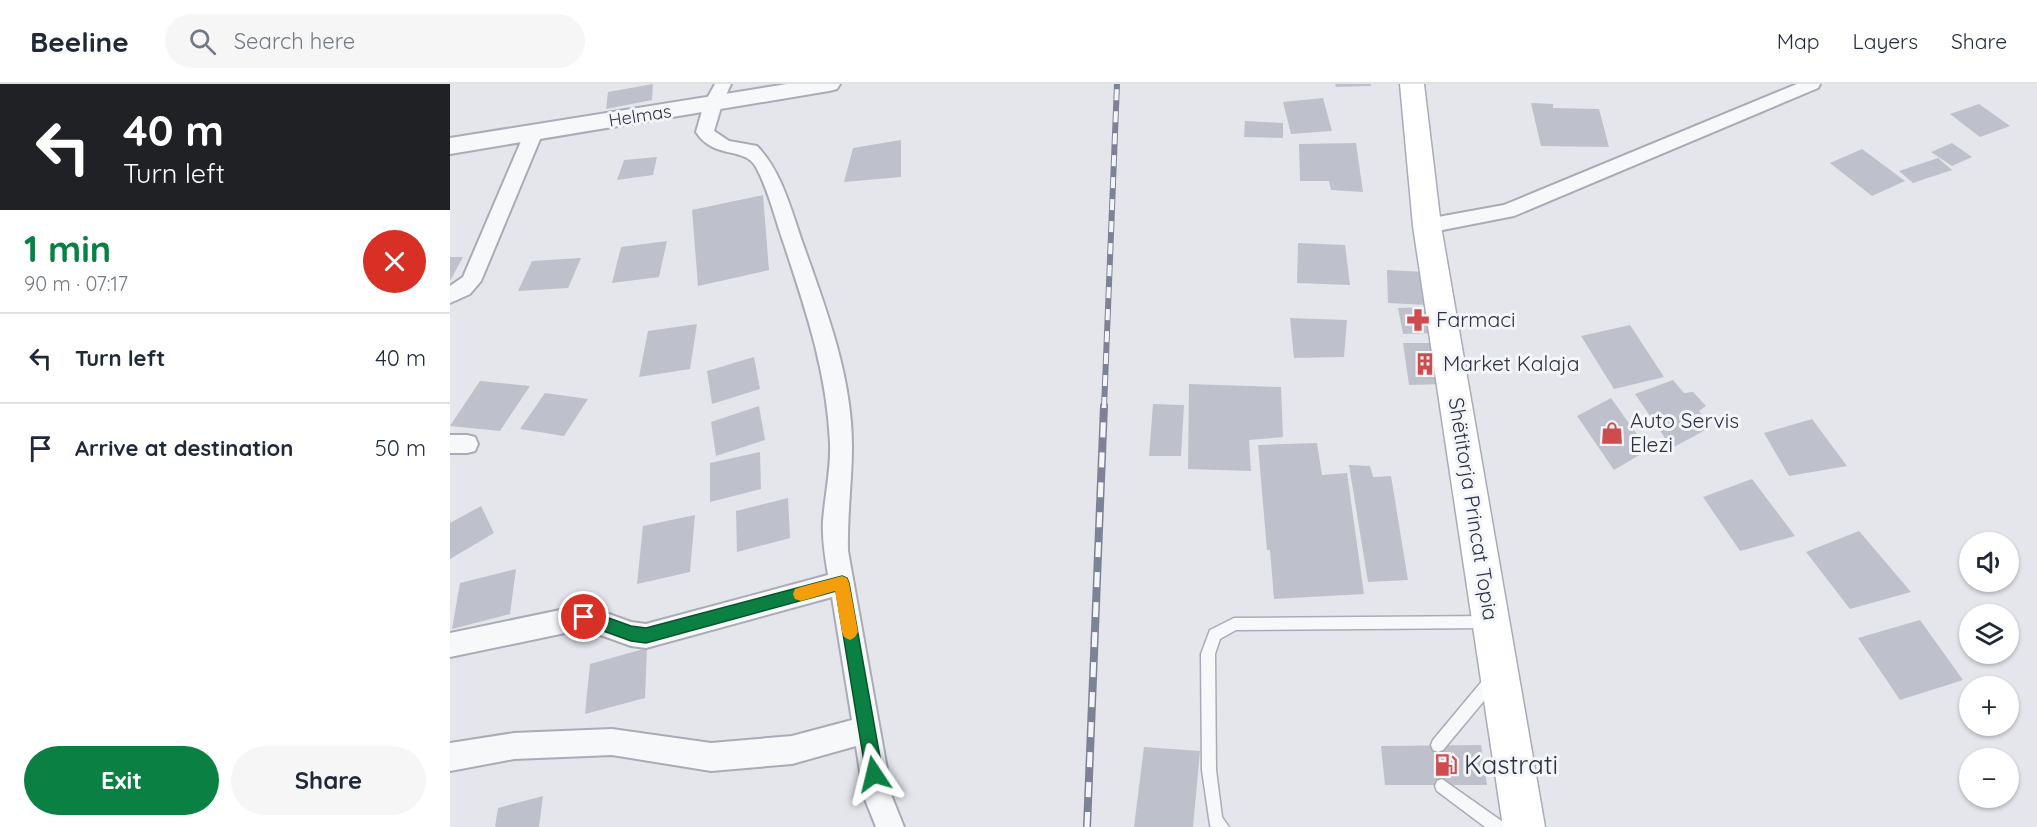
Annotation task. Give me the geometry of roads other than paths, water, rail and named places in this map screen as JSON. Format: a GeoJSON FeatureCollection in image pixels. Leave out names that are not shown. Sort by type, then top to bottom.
{"type":"FeatureCollection","features":[{"type":"Feature","properties":{"kind":"main road","name":"Shëtitorja Princat Topia"},"geometry":{"type":"LineString","coordinates":[[1412,84],[1427,226],[1524,827]]}},
{"type":"Feature","properties":{"kind":"street","name":"Helmas"},"geometry":{"type":"LineString","coordinates":[[450,146],[534,132],[718,94],[829,84]]}},
{"type":"Feature","properties":{"kind":"street"},"geometry":{"type":"LineString","coordinates":[[1427,226],[1507,211],[1812,84]]}},
{"type":"Feature","properties":{"kind":"street"},"geometry":{"type":"LineString","coordinates":[[718,94],[705,132],[712,142],[723,148],[751,150],[763,163],[776,192],[825,338],[838,409],[841,447],[835,522],[836,550],[878,797],[890,827]]}},
{"type":"Feature","properties":{"kind":"street"},"geometry":{"type":"LineString","coordinates":[[450,295],[463,289],[471,281],[534,132]]}},
{"type":"Feature","properties":{"kind":"street"},"geometry":{"type":"LineString","coordinates":[[450,645],[584,617],[631,634],[646,636],[842,583]]}},
{"type":"Feature","properties":{"kind":"street"},"geometry":{"type":"LineString","coordinates":[[450,757],[514,746],[612,741],[711,758],[792,750],[866,730]]}},
{"type":"Feature","properties":{"kind":"lane"},"geometry":{"type":"LineString","coordinates":[[1221,827],[1215,820],[1209,770],[1208,654],[1215,635],[1234,624],[1491,622]]}},
{"type":"Feature","properties":{"kind":"lane"},"geometry":{"type":"LineString","coordinates":[[1438,745],[1499,671]]}},
{"type":"Feature","properties":{"kind":"lane"},"geometry":{"type":"LineString","coordinates":[[1442,786],[1498,827]]}},
{"type":"Feature","properties":{"kind":"railway"},"geometry":{"type":"LineString","coordinates":[[1104,408],[1117,84]]}},
{"type":"Feature","properties":{"kind":"railway"},"geometry":{"type":"LineString","coordinates":[[1087,827],[1104,406]]}},
{"type":"Feature","properties":{"kind":"place","name":"Farmaci"},"geometry":{"type":"Point","coordinates":[1418,320]}},
{"type":"Feature","properties":{"kind":"place","name":"Market Kalaja"},"geometry":{"type":"Point","coordinates":[1425,364]}},
{"type":"Feature","properties":{"kind":"place","name":"Auto Servis Elezi"},"geometry":{"type":"Point","coordinates":[1612,433]}},
{"type":"Feature","properties":{"kind":"place","name":"Kastrati"},"geometry":{"type":"Point","coordinates":[1446,765]}}]}
